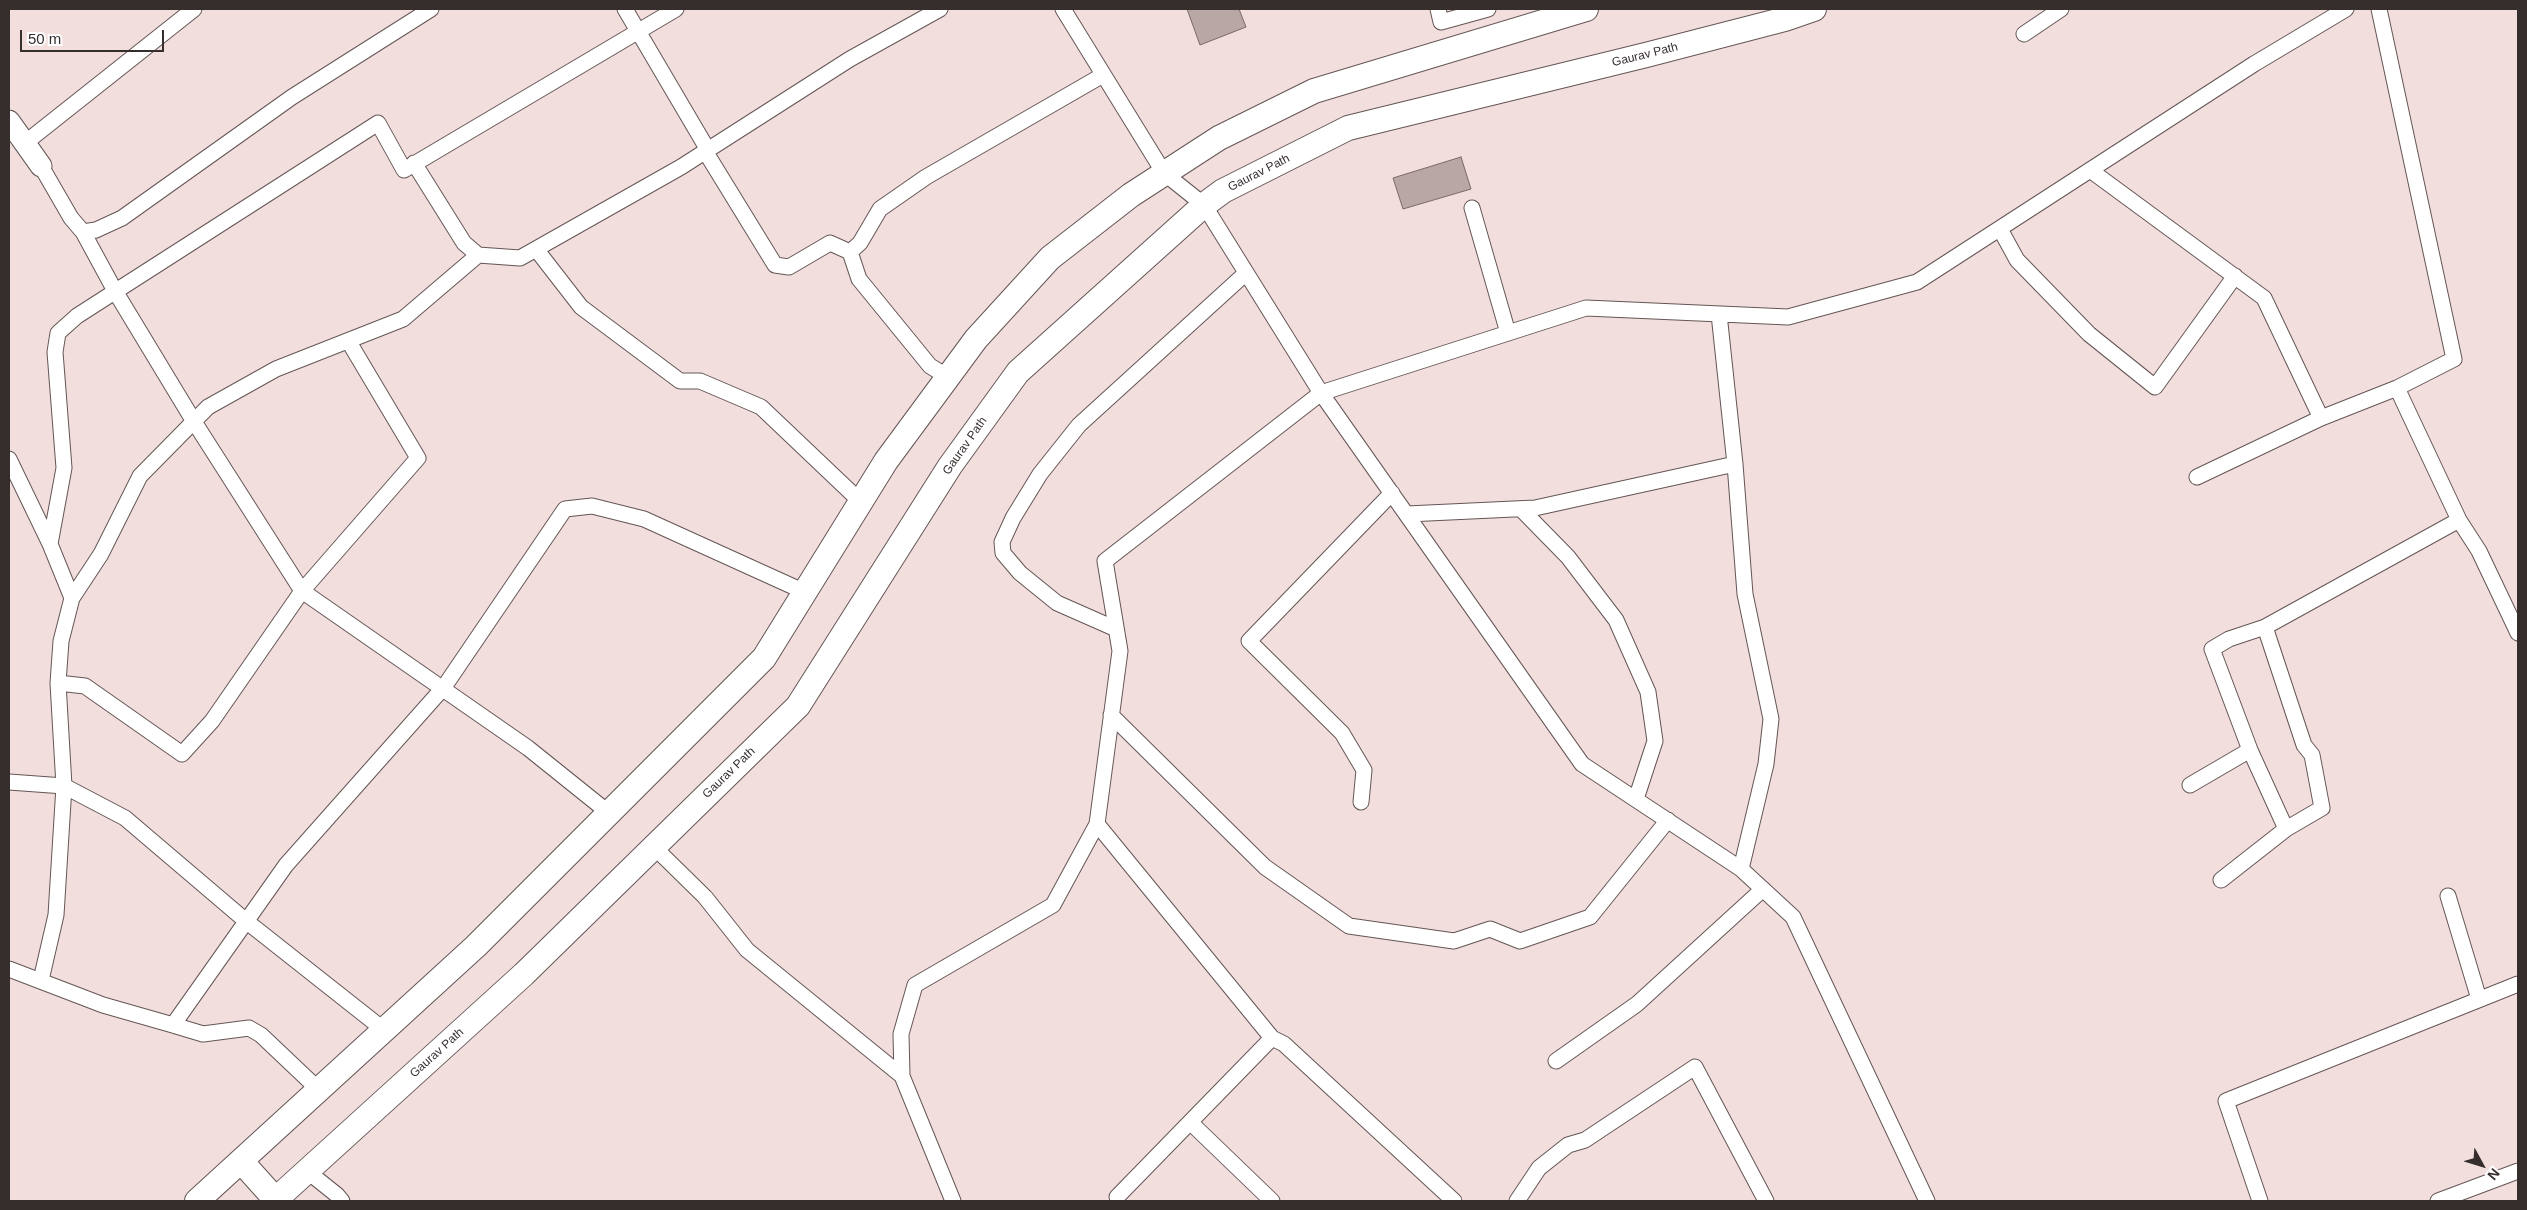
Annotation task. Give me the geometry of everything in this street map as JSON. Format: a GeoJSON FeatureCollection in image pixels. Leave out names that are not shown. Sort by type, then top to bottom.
{"type":"FeatureCollection","features":[{"type":"Feature","properties":{"kind":"main road"},"geometry":{"type":"LineString","coordinates":[[197,1201],[476,946],[764,658],[886,461],[976,339],[1050,258],[1131,195],[1219,138],[1314,92],[1586,9]]}},
{"type":"Feature","properties":{"kind":"main road","name":"Gaurav Path"},"geometry":{"type":"LineString","coordinates":[[275,1200],[524,974],[798,706],[950,466],[1018,372],[1204,205],[1223,191],[1348,128],[1646,56],[1814,9]]}},
{"type":"Feature","properties":{"kind":"main road"},"geometry":{"type":"LineString","coordinates":[[241,1161],[275,1200]]}},
{"type":"Feature","properties":{"kind":"street"},"geometry":{"type":"LineString","coordinates":[[25,143],[194,9]]}},
{"type":"Feature","properties":{"kind":"street"},"geometry":{"type":"LineString","coordinates":[[83,232],[96,230],[122,218],[292,97],[431,9]]}},
{"type":"Feature","properties":{"kind":"street"},"geometry":{"type":"LineString","coordinates":[[625,9],[705,145],[705,152],[775,265],[789,267],[830,243],[850,252],[859,279],[930,366],[948,377]]}},
{"type":"Feature","properties":{"kind":"street"},"geometry":{"type":"LineString","coordinates":[[50,544],[64,468],[55,352],[58,334],[77,316],[378,124],[404,170],[676,9]]}},
{"type":"Feature","properties":{"kind":"street"},"geometry":{"type":"LineString","coordinates":[[414,163],[464,244],[478,255],[520,258],[705,152],[850,58],[940,9]]}},
{"type":"Feature","properties":{"kind":"street"},"geometry":{"type":"LineString","coordinates":[[1063,9],[1164,173],[1204,205],[1321,393],[1582,764],[1741,869],[1793,918],[1927,1201]]}},
{"type":"Feature","properties":{"kind":"street"},"geometry":{"type":"LineString","coordinates":[[1438,9],[1441,22],[1488,9]]}},
{"type":"Feature","properties":{"kind":"street"},"geometry":{"type":"LineString","coordinates":[[2024,34],[2061,9]]}},
{"type":"Feature","properties":{"kind":"street"},"geometry":{"type":"LineString","coordinates":[[953,1201],[902,1076],[901,1034],[916,985],[1054,904],[1097,824],[1120,651],[1105,561],[1321,393],[1586,308],[1788,317],[1917,282],[2254,64],[2346,9]]}},
{"type":"Feature","properties":{"kind":"street"},"geometry":{"type":"LineString","coordinates":[[2197,478],[2321,418],[2397,388],[2454,359],[2379,9]]}},
{"type":"Feature","properties":{"kind":"street"},"geometry":{"type":"LineString","coordinates":[[850,252],[860,243],[880,209],[926,177],[1103,75]]}},
{"type":"Feature","properties":{"kind":"street"},"geometry":{"type":"LineString","coordinates":[[9,121],[42,166],[71,218],[83,232],[115,291],[193,420],[302,591],[444,687],[528,748],[609,813]]}},
{"type":"Feature","properties":{"kind":"street"},"geometry":{"type":"LineString","coordinates":[[2090,170],[2264,298],[2321,418]]}},
{"type":"Feature","properties":{"kind":"street"},"geometry":{"type":"LineString","coordinates":[[1472,208],[1508,333]]}},
{"type":"Feature","properties":{"kind":"street"},"geometry":{"type":"LineString","coordinates":[[2000,229],[2018,260],[2089,334],[2155,387],[2235,276]]}},
{"type":"Feature","properties":{"kind":"street"},"geometry":{"type":"LineString","coordinates":[[536,249],[581,307],[680,380],[700,381],[761,407],[861,502]]}},
{"type":"Feature","properties":{"kind":"street"},"geometry":{"type":"LineString","coordinates":[[41,980],[56,915],[64,786],[58,683],[61,641],[72,598],[101,554],[140,476],[193,420],[208,407],[276,369],[349,342],[402,319],[478,255]]}},
{"type":"Feature","properties":{"kind":"street"},"geometry":{"type":"LineString","coordinates":[[1116,629],[1057,603],[1020,573],[1003,553],[1002,542],[1013,518],[1040,474],[1079,425],[1246,273]]}},
{"type":"Feature","properties":{"kind":"street"},"geometry":{"type":"LineString","coordinates":[[1719,314],[1735,464],[1745,594],[1771,719],[1766,764],[1741,869]]}},
{"type":"Feature","properties":{"kind":"street"},"geometry":{"type":"LineString","coordinates":[[58,683],[85,686],[182,754],[212,722],[302,591],[418,458],[349,342]]}},
{"type":"Feature","properties":{"kind":"street"},"geometry":{"type":"LineString","coordinates":[[2397,388],[2459,520],[2479,551],[2518,634]]}},
{"type":"Feature","properties":{"kind":"street"},"geometry":{"type":"LineString","coordinates":[[9,459],[50,544],[72,598]]}},
{"type":"Feature","properties":{"kind":"street"},"geometry":{"type":"LineString","coordinates":[[1406,514],[1535,508],[1735,464]]}},
{"type":"Feature","properties":{"kind":"street"},"geometry":{"type":"LineString","coordinates":[[1361,802],[1364,770],[1342,733],[1249,640],[1392,493]]}},
{"type":"Feature","properties":{"kind":"street"},"geometry":{"type":"LineString","coordinates":[[172,1025],[286,865],[444,687],[566,509],[592,506],[644,519],[805,592]]}},
{"type":"Feature","properties":{"kind":"street"},"geometry":{"type":"LineString","coordinates":[[1521,509],[1568,558],[1616,620],[1648,692],[1655,741],[1636,799]]}},
{"type":"Feature","properties":{"kind":"street"},"geometry":{"type":"LineString","coordinates":[[2286,830],[2250,750],[2212,650],[2229,639],[2266,626],[2459,520]]}},
{"type":"Feature","properties":{"kind":"street"},"geometry":{"type":"LineString","coordinates":[[2221,880],[2286,830],[2322,808],[2312,755],[2304,744],[2266,626]]}},
{"type":"Feature","properties":{"kind":"street"},"geometry":{"type":"LineString","coordinates":[[1111,715],[1265,867],[1349,926],[1454,941],[1490,929],[1520,941],[1590,917],[1668,820]]}},
{"type":"Feature","properties":{"kind":"street"},"geometry":{"type":"LineString","coordinates":[[2190,785],[2250,750]]}},
{"type":"Feature","properties":{"kind":"street"},"geometry":{"type":"LineString","coordinates":[[9,782],[64,786],[125,818],[246,921],[384,1030]]}},
{"type":"Feature","properties":{"kind":"street"},"geometry":{"type":"LineString","coordinates":[[1097,824],[1272,1038],[1284,1044],[1454,1201]]}},
{"type":"Feature","properties":{"kind":"street"},"geometry":{"type":"LineString","coordinates":[[654,847],[705,897],[747,950],[902,1076]]}},
{"type":"Feature","properties":{"kind":"street"},"geometry":{"type":"LineString","coordinates":[[1556,1061],[1637,1004],[1763,889]]}},
{"type":"Feature","properties":{"kind":"street"},"geometry":{"type":"LineString","coordinates":[[2448,896],[2479,999]]}},
{"type":"Feature","properties":{"kind":"street"},"geometry":{"type":"LineString","coordinates":[[9,969],[103,1005],[203,1034],[249,1028],[261,1035],[319,1090]]}},
{"type":"Feature","properties":{"kind":"street"},"geometry":{"type":"LineString","coordinates":[[2260,1201],[2226,1100],[2518,984]]}},
{"type":"Feature","properties":{"kind":"street"},"geometry":{"type":"LineString","coordinates":[[1117,1197],[1272,1038]]}},
{"type":"Feature","properties":{"kind":"street"},"geometry":{"type":"LineString","coordinates":[[1517,1201],[1539,1168],[1568,1145],[1584,1140],[1695,1066],[1766,1201]]}},
{"type":"Feature","properties":{"kind":"street"},"geometry":{"type":"LineString","coordinates":[[1191,1123],[1272,1201]]}},
{"type":"Feature","properties":{"kind":"street"},"geometry":{"type":"LineString","coordinates":[[307,1171],[337,1194],[342,1201]]}},
{"type":"Feature","properties":{"kind":"street"},"geometry":{"type":"LineString","coordinates":[[2438,1201],[2518,1171]]}},
{"type":"Feature","properties":{"kind":"building"},"geometry":{"type":"Polygon","coordinates":[[[1187,9],[1239,9],[1246,27],[1200,45],[1187,9]]]}},
{"type":"Feature","properties":{"kind":"building"},"geometry":{"type":"Polygon","coordinates":[[[1461,157],[1471,189],[1403,209],[1393,178],[1461,157]]]}}]}
